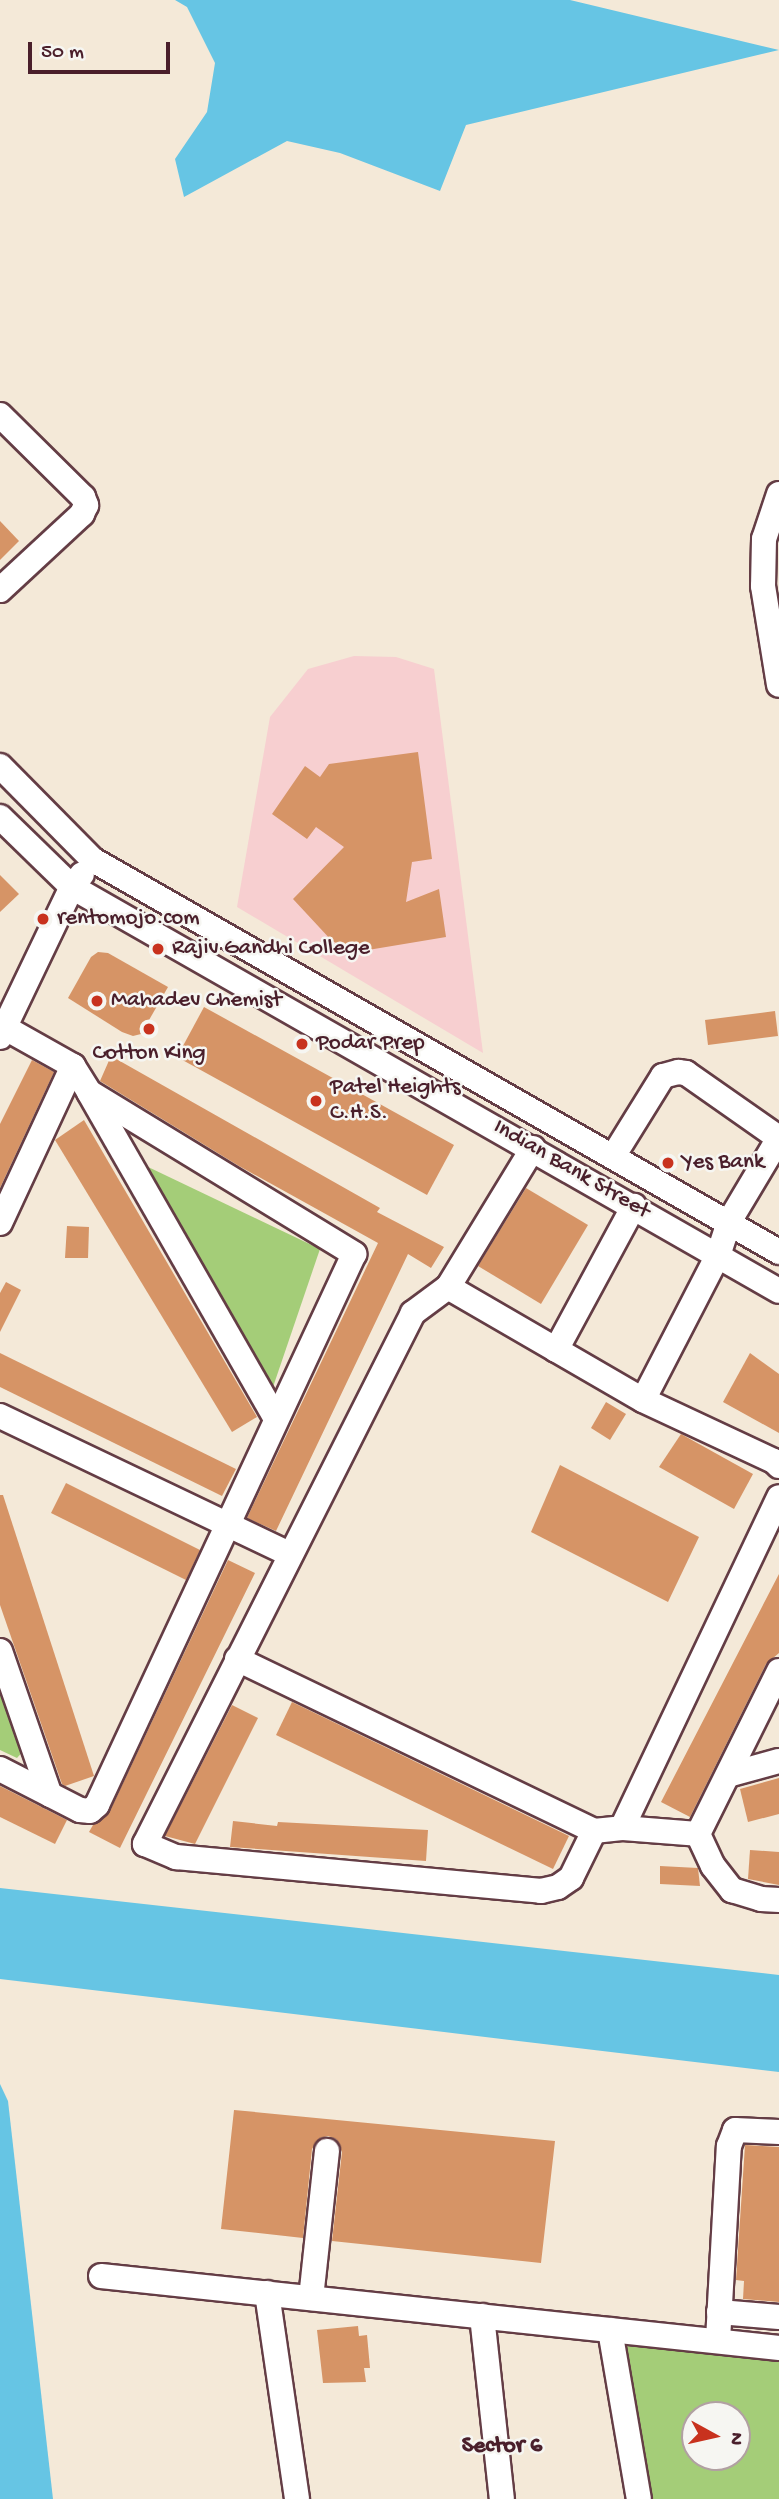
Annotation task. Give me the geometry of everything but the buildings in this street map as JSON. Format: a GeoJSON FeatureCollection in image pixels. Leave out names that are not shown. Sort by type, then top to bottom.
{"type":"FeatureCollection","features":[{"type":"Feature","properties":{"kind":"street"},"geometry":{"type":"LineString","coordinates":[[0,415],[83,497],[86,505],[82,514],[0,590]]}},
{"type":"Feature","properties":{"kind":"street"},"geometry":{"type":"LineString","coordinates":[[779,494],[774,522],[764,539],[763,586],[779,685]]}},
{"type":"Feature","properties":{"kind":"street","name":"Indian Bank Street"},"geometry":{"type":"LineString","coordinates":[[0,766],[93,860],[614,1155],[779,1252]]}},
{"type":"Feature","properties":{"kind":"street","name":"Indian Bank Street"},"geometry":{"type":"LineString","coordinates":[[0,817],[72,887],[635,1206],[779,1291]]}},
{"type":"Feature","properties":{"kind":"street"},"geometry":{"type":"LineString","coordinates":[[93,860],[72,887],[1,1030],[73,1066],[276,1419]]}},
{"type":"Feature","properties":{"kind":"street"},"geometry":{"type":"LineString","coordinates":[[0,1223],[73,1066]]}},
{"type":"Feature","properties":{"kind":"street"},"geometry":{"type":"LineString","coordinates":[[614,1155],[663,1076],[687,1073],[779,1138],[729,1222],[718,1255],[643,1399]]}},
{"type":"Feature","properties":{"kind":"street"},"geometry":{"type":"LineString","coordinates":[[0,1769],[80,1810],[90,1811],[97,1805],[354,1254],[89,1092]]}},
{"type":"Feature","properties":{"kind":"street"},"geometry":{"type":"LineString","coordinates":[[533,1148],[448,1287],[413,1313],[289,1554],[145,1844],[176,1857],[541,1891],[558,1887],[571,1878],[594,1831]]}},
{"type":"Feature","properties":{"kind":"street"},"geometry":{"type":"LineString","coordinates":[[556,1350],[635,1206]]}},
{"type":"Feature","properties":{"kind":"street"},"geometry":{"type":"LineString","coordinates":[[448,1287],[643,1399],[774,1461],[779,1466]]}},
{"type":"Feature","properties":{"kind":"street"},"geometry":{"type":"LineString","coordinates":[[0,1416],[289,1554]]}},
{"type":"Feature","properties":{"kind":"street"},"geometry":{"type":"LineString","coordinates":[[622,1828],[779,1497]]}},
{"type":"Feature","properties":{"kind":"street"},"geometry":{"type":"LineString","coordinates":[[0,1651],[50,1795]]}},
{"type":"Feature","properties":{"kind":"street"},"geometry":{"type":"LineString","coordinates":[[237,1659],[594,1831],[622,1828],[698,1834]]}},
{"type":"Feature","properties":{"kind":"street"},"geometry":{"type":"LineString","coordinates":[[698,1834],[779,1671]]}},
{"type":"Feature","properties":{"kind":"street"},"geometry":{"type":"LineString","coordinates":[[728,1774],[779,1761]]}},
{"type":"Feature","properties":{"kind":"street"},"geometry":{"type":"LineString","coordinates":[[698,1834],[713,1866],[732,1890],[761,1899],[779,1900]]}},
{"type":"Feature","properties":{"kind":"street"},"geometry":{"type":"LineString","coordinates":[[718,2340],[729,2146],[735,2130],[779,2132]]}},
{"type":"Feature","properties":{"kind":"street"},"geometry":{"type":"LineString","coordinates":[[311,2298],[327,2151]]}},
{"type":"Feature","properties":{"kind":"street"},"geometry":{"type":"LineString","coordinates":[[101,2276],[779,2348]]}},
{"type":"Feature","properties":{"kind":"street"},"geometry":{"type":"LineString","coordinates":[[267,2293],[297,2499]]}},
{"type":"Feature","properties":{"kind":"street"},"geometry":{"type":"LineString","coordinates":[[719,2312],[779,2317]]}},
{"type":"Feature","properties":{"kind":"street"},"geometry":{"type":"LineString","coordinates":[[482,2316],[502,2499]]}},
{"type":"Feature","properties":{"kind":"street"},"geometry":{"type":"LineString","coordinates":[[610,2330],[639,2499]]}},
{"type":"Feature","properties":{"kind":"shaded area"},"geometry":{"type":"Polygon","coordinates":[[[354,656],[396,657],[434,669],[483,1053],[237,907],[270,717],[308,669],[354,656]]]}},
{"type":"Feature","properties":{"kind":"green space"},"geometry":{"type":"Polygon","coordinates":[[[144,1165],[320,1249],[273,1387],[144,1165]]]}},
{"type":"Feature","properties":{"kind":"green space"},"geometry":{"type":"Polygon","coordinates":[[[0,1685],[25,1749],[17,1758],[0,1750],[0,1685]]]}},
{"type":"Feature","properties":{"kind":"green space"},"geometry":{"type":"Polygon","coordinates":[[[620,2330],[779,2346],[779,2499],[647,2499],[620,2330]]]}},
{"type":"Feature","properties":{"kind":"water"},"geometry":{"type":"Polygon","coordinates":[[[175,0],[570,0],[779,50],[466,125],[440,191],[340,153],[287,141],[184,197],[175,159],[207,112],[215,63],[187,7],[175,0]]]}},
{"type":"Feature","properties":{"kind":"water"},"geometry":{"type":"Polygon","coordinates":[[[0,1888],[779,1975],[779,2072],[0,1979],[0,1888]]]}},
{"type":"Feature","properties":{"kind":"water"},"geometry":{"type":"Polygon","coordinates":[[[0,2084],[8,2101],[53,2499],[0,2499],[0,2084]]]}},
{"type":"Feature","properties":{"kind":"place","name":"rentomojo.com"},"geometry":{"type":"Point","coordinates":[43,919]}},
{"type":"Feature","properties":{"kind":"place","name":"Rajiv Gandhi College"},"geometry":{"type":"Point","coordinates":[158,949]}},
{"type":"Feature","properties":{"kind":"place","name":"Mahadev Chemist"},"geometry":{"type":"Point","coordinates":[97,1001]}},
{"type":"Feature","properties":{"kind":"place","name":"Cotton King"},"geometry":{"type":"Point","coordinates":[149,1029]}},
{"type":"Feature","properties":{"kind":"place","name":"Podar Prep"},"geometry":{"type":"Point","coordinates":[302,1044]}},
{"type":"Feature","properties":{"kind":"place","name":"Patel Heights C.H.S."},"geometry":{"type":"Point","coordinates":[316,1101]}},
{"type":"Feature","properties":{"kind":"place","name":"Yes Bank"},"geometry":{"type":"Point","coordinates":[668,1163]}},
{"type":"Feature","properties":{"kind":"district","name":"Sector 6"},"geometry":{"type":"Point","coordinates":[502,2447]}}]}
